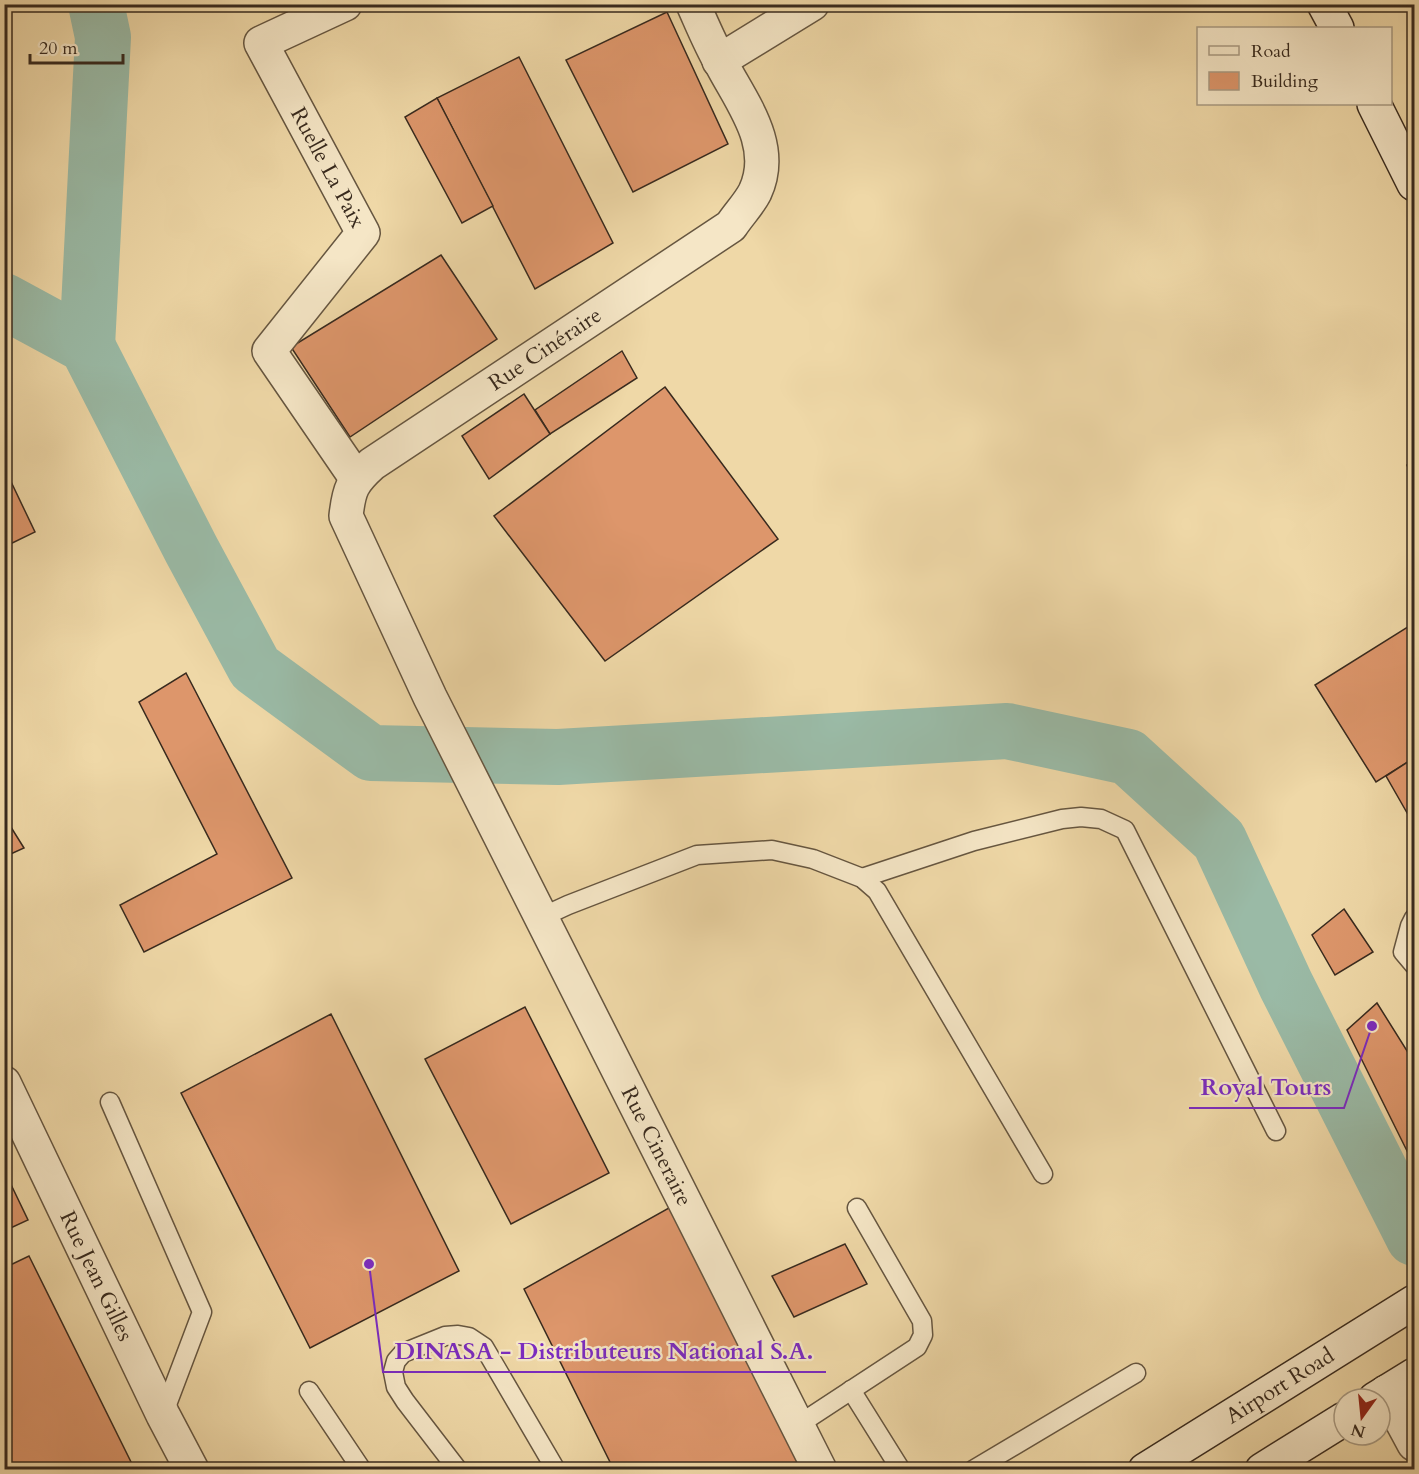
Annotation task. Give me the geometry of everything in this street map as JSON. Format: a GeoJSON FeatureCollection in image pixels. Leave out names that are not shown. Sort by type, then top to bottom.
{"type":"FeatureCollection","features":[{"type":"Feature","properties":{"kind":"street","name":"Ruelle La Paix"},"geometry":{"type":"LineString","coordinates":[[345,4],[261,43],[363,233],[269,351],[356,478]]}},
{"type":"Feature","properties":{"kind":"street","name":"Rue Cinéraire"},"geometry":{"type":"LineString","coordinates":[[356,478],[372,464],[730,226],[755,191],[762,150],[757,128],[719,61],[693,4]]}},
{"type":"Feature","properties":{"kind":"street"},"geometry":{"type":"LineString","coordinates":[[719,61],[812,4]]}},
{"type":"Feature","properties":{"kind":"street"},"geometry":{"type":"LineString","coordinates":[[1324,4],[1336,27]]}},
{"type":"Feature","properties":{"kind":"street"},"geometry":{"type":"LineString","coordinates":[[1375,105],[1414,183]]}},
{"type":"Feature","properties":{"kind":"street","name":"Rue Cineraire"},"geometry":{"type":"LineString","coordinates":[[356,478],[348,496],[346,516],[430,698],[820,1470]]}},
{"type":"Feature","properties":{"kind":"street","name":"Rue Jean Gilles"},"geometry":{"type":"LineString","coordinates":[[4,1083],[163,1415],[192,1470]]}},
{"type":"Feature","properties":{"kind":"street","name":"Airport Road"},"geometry":{"type":"LineString","coordinates":[[1145,1470],[1414,1302]]}},
{"type":"Feature","properties":{"kind":"street"},"geometry":{"type":"LineString","coordinates":[[1395,1387],[1414,1444]]}},
{"type":"Feature","properties":{"kind":"street"},"geometry":{"type":"LineString","coordinates":[[1262,1470],[1332,1426]]}},
{"type":"Feature","properties":{"kind":"lane"},"geometry":{"type":"LineString","coordinates":[[862,878],[974,841],[1062,819],[1081,817],[1101,819],[1125,830],[1276,1131]]}},
{"type":"Feature","properties":{"kind":"lane"},"geometry":{"type":"LineString","coordinates":[[542,917],[697,855],[772,850],[813,859],[862,878],[877,891],[1042,1174]]}},
{"type":"Feature","properties":{"kind":"lane"},"geometry":{"type":"LineString","coordinates":[[1414,918],[1403,952],[1414,965]]}},
{"type":"Feature","properties":{"kind":"lane"},"geometry":{"type":"LineString","coordinates":[[110,1102],[202,1312],[163,1415]]}},
{"type":"Feature","properties":{"kind":"lane"},"geometry":{"type":"LineString","coordinates":[[798,1425],[917,1347],[923,1335],[922,1321],[857,1208]]}},
{"type":"Feature","properties":{"kind":"lane"},"geometry":{"type":"LineString","coordinates":[[458,1470],[405,1401],[396,1387],[393,1371],[396,1361],[403,1353],[445,1336],[458,1335],[469,1337],[484,1347],[551,1468]]}},
{"type":"Feature","properties":{"kind":"lane"},"geometry":{"type":"LineString","coordinates":[[972,1470],[1136,1373]]}},
{"type":"Feature","properties":{"kind":"lane"},"geometry":{"type":"LineString","coordinates":[[851,1390],[901,1470]]}},
{"type":"Feature","properties":{"kind":"lane"},"geometry":{"type":"LineString","coordinates":[[309,1391],[362,1470]]}},
{"type":"Feature","properties":{"kind":"building"},"geometry":{"type":"Polygon","coordinates":[[[667,12],[728,144],[633,192],[566,60],[667,12]]]}},
{"type":"Feature","properties":{"kind":"building"},"geometry":{"type":"Polygon","coordinates":[[[519,57],[613,243],[535,289],[437,98],[519,57]]]}},
{"type":"Feature","properties":{"kind":"building"},"geometry":{"type":"Polygon","coordinates":[[[437,98],[493,206],[462,223],[405,117],[437,98]]]}},
{"type":"Feature","properties":{"kind":"building"},"geometry":{"type":"Polygon","coordinates":[[[441,255],[497,339],[350,437],[291,347],[441,255]]]}},
{"type":"Feature","properties":{"kind":"building"},"geometry":{"type":"Polygon","coordinates":[[[622,351],[637,378],[550,434],[535,410],[622,351]]]}},
{"type":"Feature","properties":{"kind":"building"},"geometry":{"type":"Polygon","coordinates":[[[665,387],[778,539],[605,661],[494,516],[665,387]]]}},
{"type":"Feature","properties":{"kind":"building"},"geometry":{"type":"Polygon","coordinates":[[[524,394],[550,434],[489,479],[462,436],[524,394]]]}},
{"type":"Feature","properties":{"kind":"building"},"geometry":{"type":"Polygon","coordinates":[[[1414,460],[1414,483],[1407,465],[1414,460]]]}},
{"type":"Feature","properties":{"kind":"building"},"geometry":{"type":"Polygon","coordinates":[[[4,467],[35,532],[4,547],[4,467]]]}},
{"type":"Feature","properties":{"kind":"building"},"geometry":{"type":"Polygon","coordinates":[[[1414,623],[1414,758],[1376,782],[1315,685],[1414,623]]]}},
{"type":"Feature","properties":{"kind":"building"},"geometry":{"type":"Polygon","coordinates":[[[186,673],[292,878],[144,952],[120,905],[217,854],[139,702],[186,673]]]}},
{"type":"Feature","properties":{"kind":"building"},"geometry":{"type":"Polygon","coordinates":[[[1414,758],[1414,825],[1386,776],[1414,758]]]}},
{"type":"Feature","properties":{"kind":"building"},"geometry":{"type":"Polygon","coordinates":[[[4,816],[24,848],[4,857],[4,816]]]}},
{"type":"Feature","properties":{"kind":"building"},"geometry":{"type":"Polygon","coordinates":[[[1344,909],[1373,952],[1335,975],[1312,935],[1344,909]]]}},
{"type":"Feature","properties":{"kind":"building"},"geometry":{"type":"Polygon","coordinates":[[[1377,1003],[1414,1062],[1414,1165],[1347,1030],[1377,1003]]]}},
{"type":"Feature","properties":{"kind":"building"},"geometry":{"type":"Polygon","coordinates":[[[525,1007],[609,1173],[511,1224],[425,1059],[525,1007]]]}},
{"type":"Feature","properties":{"kind":"building"},"geometry":{"type":"Polygon","coordinates":[[[331,1014],[459,1271],[310,1348],[181,1093],[331,1014]]]}},
{"type":"Feature","properties":{"kind":"building"},"geometry":{"type":"Polygon","coordinates":[[[4,1170],[28,1220],[4,1231],[4,1170]]]}},
{"type":"Feature","properties":{"kind":"building"},"geometry":{"type":"Polygon","coordinates":[[[676,1204],[808,1470],[614,1470],[524,1289],[676,1204]]]}},
{"type":"Feature","properties":{"kind":"building"},"geometry":{"type":"Polygon","coordinates":[[[845,1244],[867,1284],[794,1317],[772,1276],[845,1244]]]}},
{"type":"Feature","properties":{"kind":"building"},"geometry":{"type":"Polygon","coordinates":[[[29,1256],[133,1466],[126,1470],[4,1470],[4,1268],[29,1256]]]}},
{"type":"Feature","properties":{"kind":"waterway"},"geometry":{"type":"LineString","coordinates":[[87,346],[103,37],[96,4]]}},
{"type":"Feature","properties":{"kind":"waterway"},"geometry":{"type":"LineString","coordinates":[[4,301],[87,346],[255,668],[371,753],[558,757],[1007,731],[1128,757],[1219,840],[1286,985],[1414,1238]]}},
{"type":"Feature","properties":{"kind":"place","name":"Royal Tours"},"geometry":{"type":"Point","coordinates":[1372,1026]}},
{"type":"Feature","properties":{"kind":"place","name":"DINASA - Distributeurs National S.A."},"geometry":{"type":"Point","coordinates":[369,1264]}}]}
